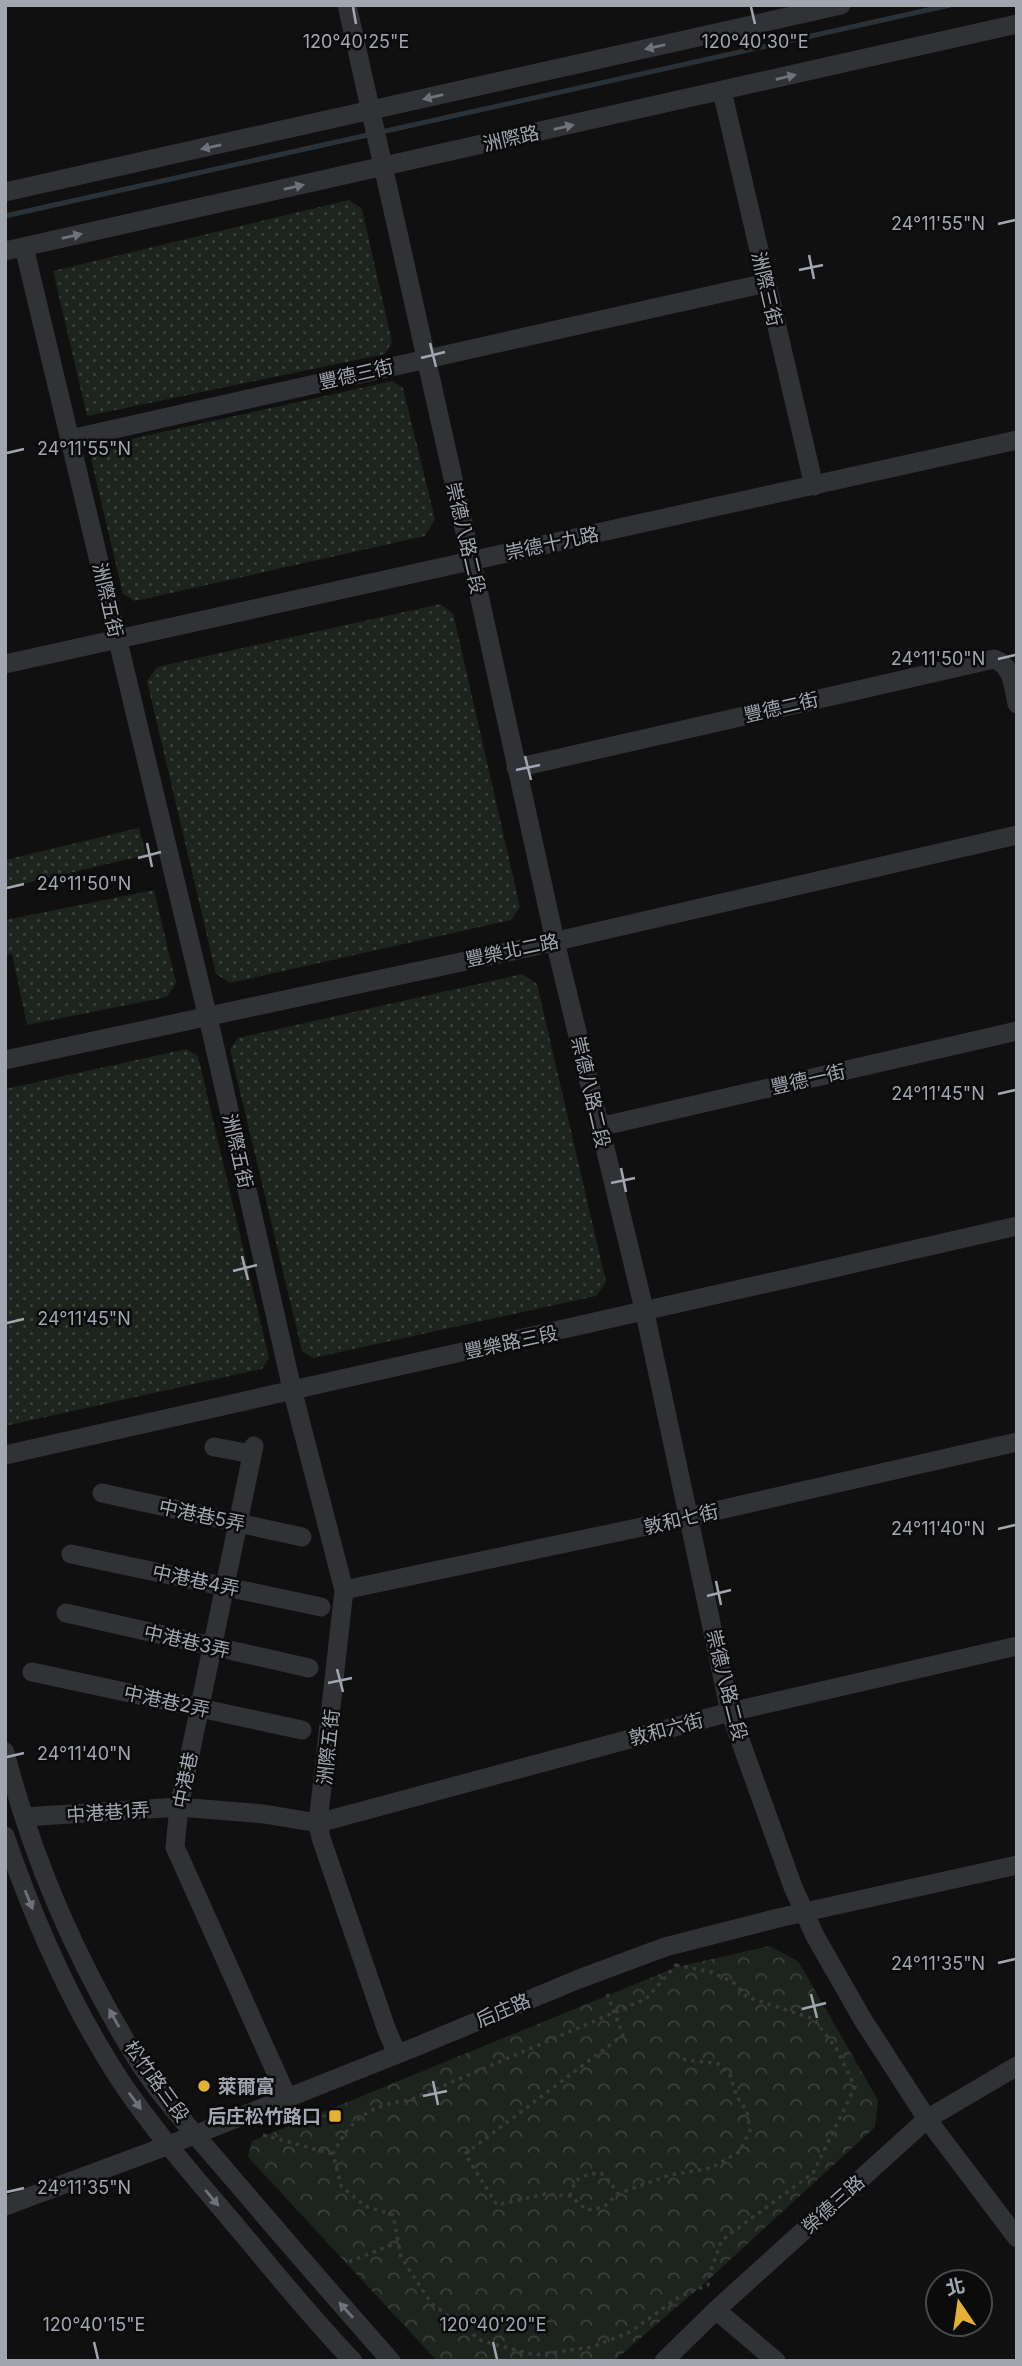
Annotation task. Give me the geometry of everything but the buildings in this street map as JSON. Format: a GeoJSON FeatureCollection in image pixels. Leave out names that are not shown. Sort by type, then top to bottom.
{"type":"FeatureCollection","features":[{"type":"Feature","properties":{"kind":"street","name":"崇德八路二段"},"geometry":{"type":"LineString","coordinates":[[347,5],[555,941],[645,1312],[730,1712],[793,1887],[814,1936],[863,2020],[927,2119],[1017,2238]]}},
{"type":"Feature","properties":{"kind":"street"},"geometry":{"type":"LineString","coordinates":[[5,192],[374,126],[841,5]]}},
{"type":"Feature","properties":{"kind":"street","name":"洲際路"},"geometry":{"type":"LineString","coordinates":[[15,249],[1017,24]]}},
{"type":"Feature","properties":{"kind":"street","name":"洲際三街"},"geometry":{"type":"LineString","coordinates":[[722,91],[814,486]]}},
{"type":"Feature","properties":{"kind":"street","name":"洲際五街"},"geometry":{"type":"LineString","coordinates":[[15,249],[69,439],[207,1016],[292,1389],[344,1590],[318,1823],[397,2054]]}},
{"type":"Feature","properties":{"kind":"street","name":"豐德三街"},"geometry":{"type":"LineString","coordinates":[[69,439],[766,283]]}},
{"type":"Feature","properties":{"kind":"street","name":"崇德十九路"},"geometry":{"type":"LineString","coordinates":[[5,664],[1017,440]]}},
{"type":"Feature","properties":{"kind":"street","name":"豐德二街"},"geometry":{"type":"LineString","coordinates":[[516,768],[994,659],[1003,662],[1008,668],[1017,704]]}},
{"type":"Feature","properties":{"kind":"street","name":"豐樂北二路"},"geometry":{"type":"LineString","coordinates":[[5,1060],[555,941],[1017,835]]}},
{"type":"Feature","properties":{"kind":"street","name":"豐德一街"},"geometry":{"type":"LineString","coordinates":[[599,1127],[1017,1031]]}},
{"type":"Feature","properties":{"kind":"street","name":"豐樂路三段"},"geometry":{"type":"LineString","coordinates":[[5,1455],[1017,1226]]}},
{"type":"Feature","properties":{"kind":"street","name":"敦和七街"},"geometry":{"type":"LineString","coordinates":[[344,1590],[689,1517],[1017,1442]]}},
{"type":"Feature","properties":{"kind":"street","name":"中港巷"},"geometry":{"type":"LineString","coordinates":[[214,1447],[253,1450],[179,1807],[175,1847],[287,2097]]}},
{"type":"Feature","properties":{"kind":"street","name":"中港巷5弄"},"geometry":{"type":"LineString","coordinates":[[102,1493],[302,1537]]}},
{"type":"Feature","properties":{"kind":"street","name":"中港巷4弄"},"geometry":{"type":"LineString","coordinates":[[71,1554],[321,1607]]}},
{"type":"Feature","properties":{"kind":"street","name":"中港巷3弄"},"geometry":{"type":"LineString","coordinates":[[66,1614],[309,1668]]}},
{"type":"Feature","properties":{"kind":"street","name":"敦和六街"},"geometry":{"type":"LineString","coordinates":[[318,1823],[730,1712],[1017,1646]]}},
{"type":"Feature","properties":{"kind":"street","name":"中港巷2弄"},"geometry":{"type":"LineString","coordinates":[[32,1672],[302,1730]]}},
{"type":"Feature","properties":{"kind":"street","name":"松竹路三段"},"geometry":{"type":"LineString","coordinates":[[5,1752],[38,1858],[84,1963],[134,2054],[195,2133],[391,2361]]}},
{"type":"Feature","properties":{"kind":"street","name":"中港巷1弄"},"geometry":{"type":"LineString","coordinates":[[24,1817],[179,1807],[264,1814],[318,1823]]}},
{"type":"Feature","properties":{"kind":"street","name":"松竹路三段"},"geometry":{"type":"LineString","coordinates":[[5,1836],[29,1902],[95,2040],[121,2082],[169,2145],[283,2283],[353,2361]]}},
{"type":"Feature","properties":{"kind":"street","name":"后庄路"},"geometry":{"type":"LineString","coordinates":[[5,2206],[169,2145],[579,1979],[665,1947],[804,1912],[1017,1866]]}},
{"type":"Feature","properties":{"kind":"street","name":"榮德三路"},"geometry":{"type":"LineString","coordinates":[[664,2361],[716,2310],[927,2119],[1017,2066]]}},
{"type":"Feature","properties":{"kind":"street"},"geometry":{"type":"LineString","coordinates":[[716,2310],[776,2361]]}},
{"type":"Feature","properties":{"kind":"path"},"geometry":{"type":"LineString","coordinates":[[676,1965],[711,1972],[733,1982],[747,1997],[814,2019],[836,2048],[855,2087],[813,2173],[722,2240],[708,2285],[679,2297],[630,2332],[592,2347],[535,2355],[482,2341],[431,2303],[401,2257],[393,2215],[365,2206],[341,2186],[333,2154],[344,2132],[363,2114],[390,2102],[410,2100],[646,1999],[676,1965]]}},
{"type":"Feature","properties":{"kind":"path"},"geometry":{"type":"LineString","coordinates":[[607,1994],[623,2035],[465,2154],[497,2205],[545,2194],[570,2196],[587,2210],[604,2207],[617,2194],[670,2175],[711,2168],[738,2152],[750,2131],[747,2111],[737,2097],[730,2076],[719,2064],[680,2059]]}},
{"type":"Feature","properties":{"kind":"path"},"geometry":{"type":"LineString","coordinates":[[263,2136],[333,2154]]}},
{"type":"Feature","properties":{"kind":"path"},"geometry":{"type":"LineString","coordinates":[[570,2196],[573,2183],[584,2174],[601,2173],[617,2194]]}},
{"type":"Feature","properties":{"kind":"path"},"geometry":{"type":"LineString","coordinates":[[349,2262],[398,2242]]}},
{"type":"Feature","properties":{"kind":"green space"},"geometry":{"type":"Polygon","coordinates":[[[349,200],[362,209],[392,342],[385,354],[87,416],[53,271],[349,200]]]}},
{"type":"Feature","properties":{"kind":"green space"},"geometry":{"type":"Polygon","coordinates":[[[392,381],[403,388],[435,519],[425,536],[135,601],[123,594],[91,459],[104,445],[392,381]]]}},
{"type":"Feature","properties":{"kind":"green space"},"geometry":{"type":"Polygon","coordinates":[[[440,604],[453,613],[520,907],[511,920],[230,983],[216,974],[147,681],[157,667],[440,604]]]}},
{"type":"Feature","properties":{"kind":"green space"},"geometry":{"type":"Polygon","coordinates":[[[139,828],[146,855],[5,888],[5,860],[139,828]]]}},
{"type":"Feature","properties":{"kind":"green space"},"geometry":{"type":"Polygon","coordinates":[[[154,890],[176,983],[167,997],[27,1025],[12,954],[5,955],[5,920],[154,890]]]}},
{"type":"Feature","properties":{"kind":"green space"},"geometry":{"type":"Polygon","coordinates":[[[522,974],[537,984],[606,1282],[596,1296],[313,1358],[302,1351],[230,1050],[238,1038],[522,974]]]}},
{"type":"Feature","properties":{"kind":"green space"},"geometry":{"type":"Polygon","coordinates":[[[186,1049],[198,1056],[269,1358],[262,1369],[5,1426],[5,1089],[186,1049]]]}},
{"type":"Feature","properties":{"kind":"green space"},"geometry":{"type":"Polygon","coordinates":[[[769,1946],[798,1961],[878,2100],[875,2127],[707,2281],[614,2361],[437,2361],[248,2157],[252,2141],[677,1967],[769,1946]]]}},
{"type":"Feature","properties":{"kind":"waterway"},"geometry":{"type":"LineString","coordinates":[[5,216],[950,5]]}},
{"type":"Feature","properties":{"kind":"place","name":"萊爾富"},"geometry":{"type":"Point","coordinates":[204,2086]}},
{"type":"Feature","properties":{"kind":"place","name":"后庄松竹路口"},"geometry":{"type":"Point","coordinates":[335,2116]}}]}
